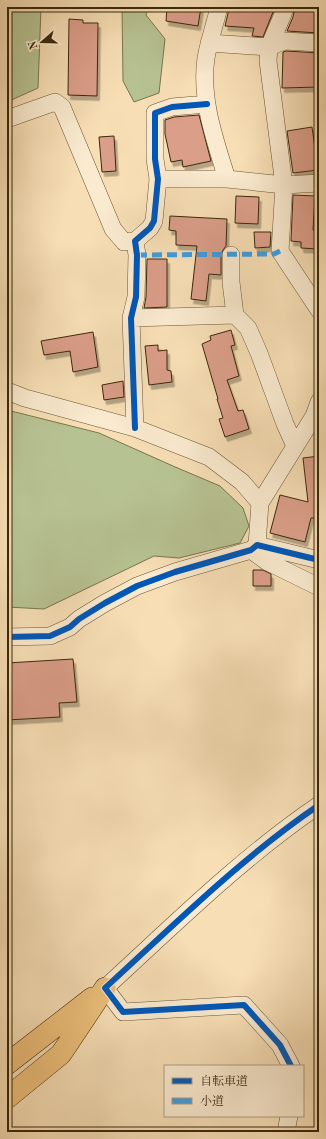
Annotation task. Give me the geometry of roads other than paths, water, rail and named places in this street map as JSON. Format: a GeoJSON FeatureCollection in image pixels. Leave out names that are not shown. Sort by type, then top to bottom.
{"type":"FeatureCollection","features":[{"type":"Feature","properties":{"kind":"main road"},"geometry":{"type":"LineString","coordinates":[[7,1064],[105,988]]}},
{"type":"Feature","properties":{"kind":"main road"},"geometry":{"type":"LineString","coordinates":[[7,1098],[61,1054],[105,988]]}},
{"type":"Feature","properties":{"kind":"street"},"geometry":{"type":"LineString","coordinates":[[219,7],[206,60],[207,104],[211,130],[227,179]]}},
{"type":"Feature","properties":{"kind":"street"},"geometry":{"type":"LineString","coordinates":[[285,7],[269,48],[268,61],[284,185],[280,251],[319,310]]}},
{"type":"Feature","properties":{"kind":"street"},"geometry":{"type":"LineString","coordinates":[[209,44],[269,48],[284,42],[319,43]]}},
{"type":"Feature","properties":{"kind":"street"},"geometry":{"type":"LineString","coordinates":[[7,119],[55,102],[62,107],[113,229],[124,242],[135,241],[150,228],[154,221],[158,179],[155,159],[155,113],[172,107],[207,104]]}},
{"type":"Feature","properties":{"kind":"street"},"geometry":{"type":"LineString","coordinates":[[158,179],[227,179],[284,185],[319,183]]}},
{"type":"Feature","properties":{"kind":"street"},"geometry":{"type":"LineString","coordinates":[[135,241],[137,255],[136,297],[131,318],[135,428]]}},
{"type":"Feature","properties":{"kind":"street"},"geometry":{"type":"LineString","coordinates":[[231,255],[231,282],[235,315],[248,328],[295,446]]}},
{"type":"Feature","properties":{"kind":"street"},"geometry":{"type":"LineString","coordinates":[[131,318],[235,315]]}},
{"type":"Feature","properties":{"kind":"street"},"geometry":{"type":"LineString","coordinates":[[7,391],[25,398],[135,428],[209,457],[242,482],[260,503]]}},
{"type":"Feature","properties":{"kind":"street"},"geometry":{"type":"LineString","coordinates":[[254,548],[260,503],[317,413]]}},
{"type":"Feature","properties":{"kind":"street"},"geometry":{"type":"LineString","coordinates":[[254,548],[266,561],[319,587]]}},
{"type":"Feature","properties":{"kind":"street"},"geometry":{"type":"LineString","coordinates":[[7,637],[50,636],[70,627],[92,611],[137,586],[174,572],[254,548],[319,560]]}},
{"type":"Feature","properties":{"kind":"street"},"geometry":{"type":"LineString","coordinates":[[290,1065],[280,1045],[244,1005],[123,1012],[105,988],[228,877],[271,841],[319,805]]}},
{"type":"Feature","properties":{"kind":"street"},"geometry":{"type":"LineString","coordinates":[[286,1132],[289,1117]]}}]}
